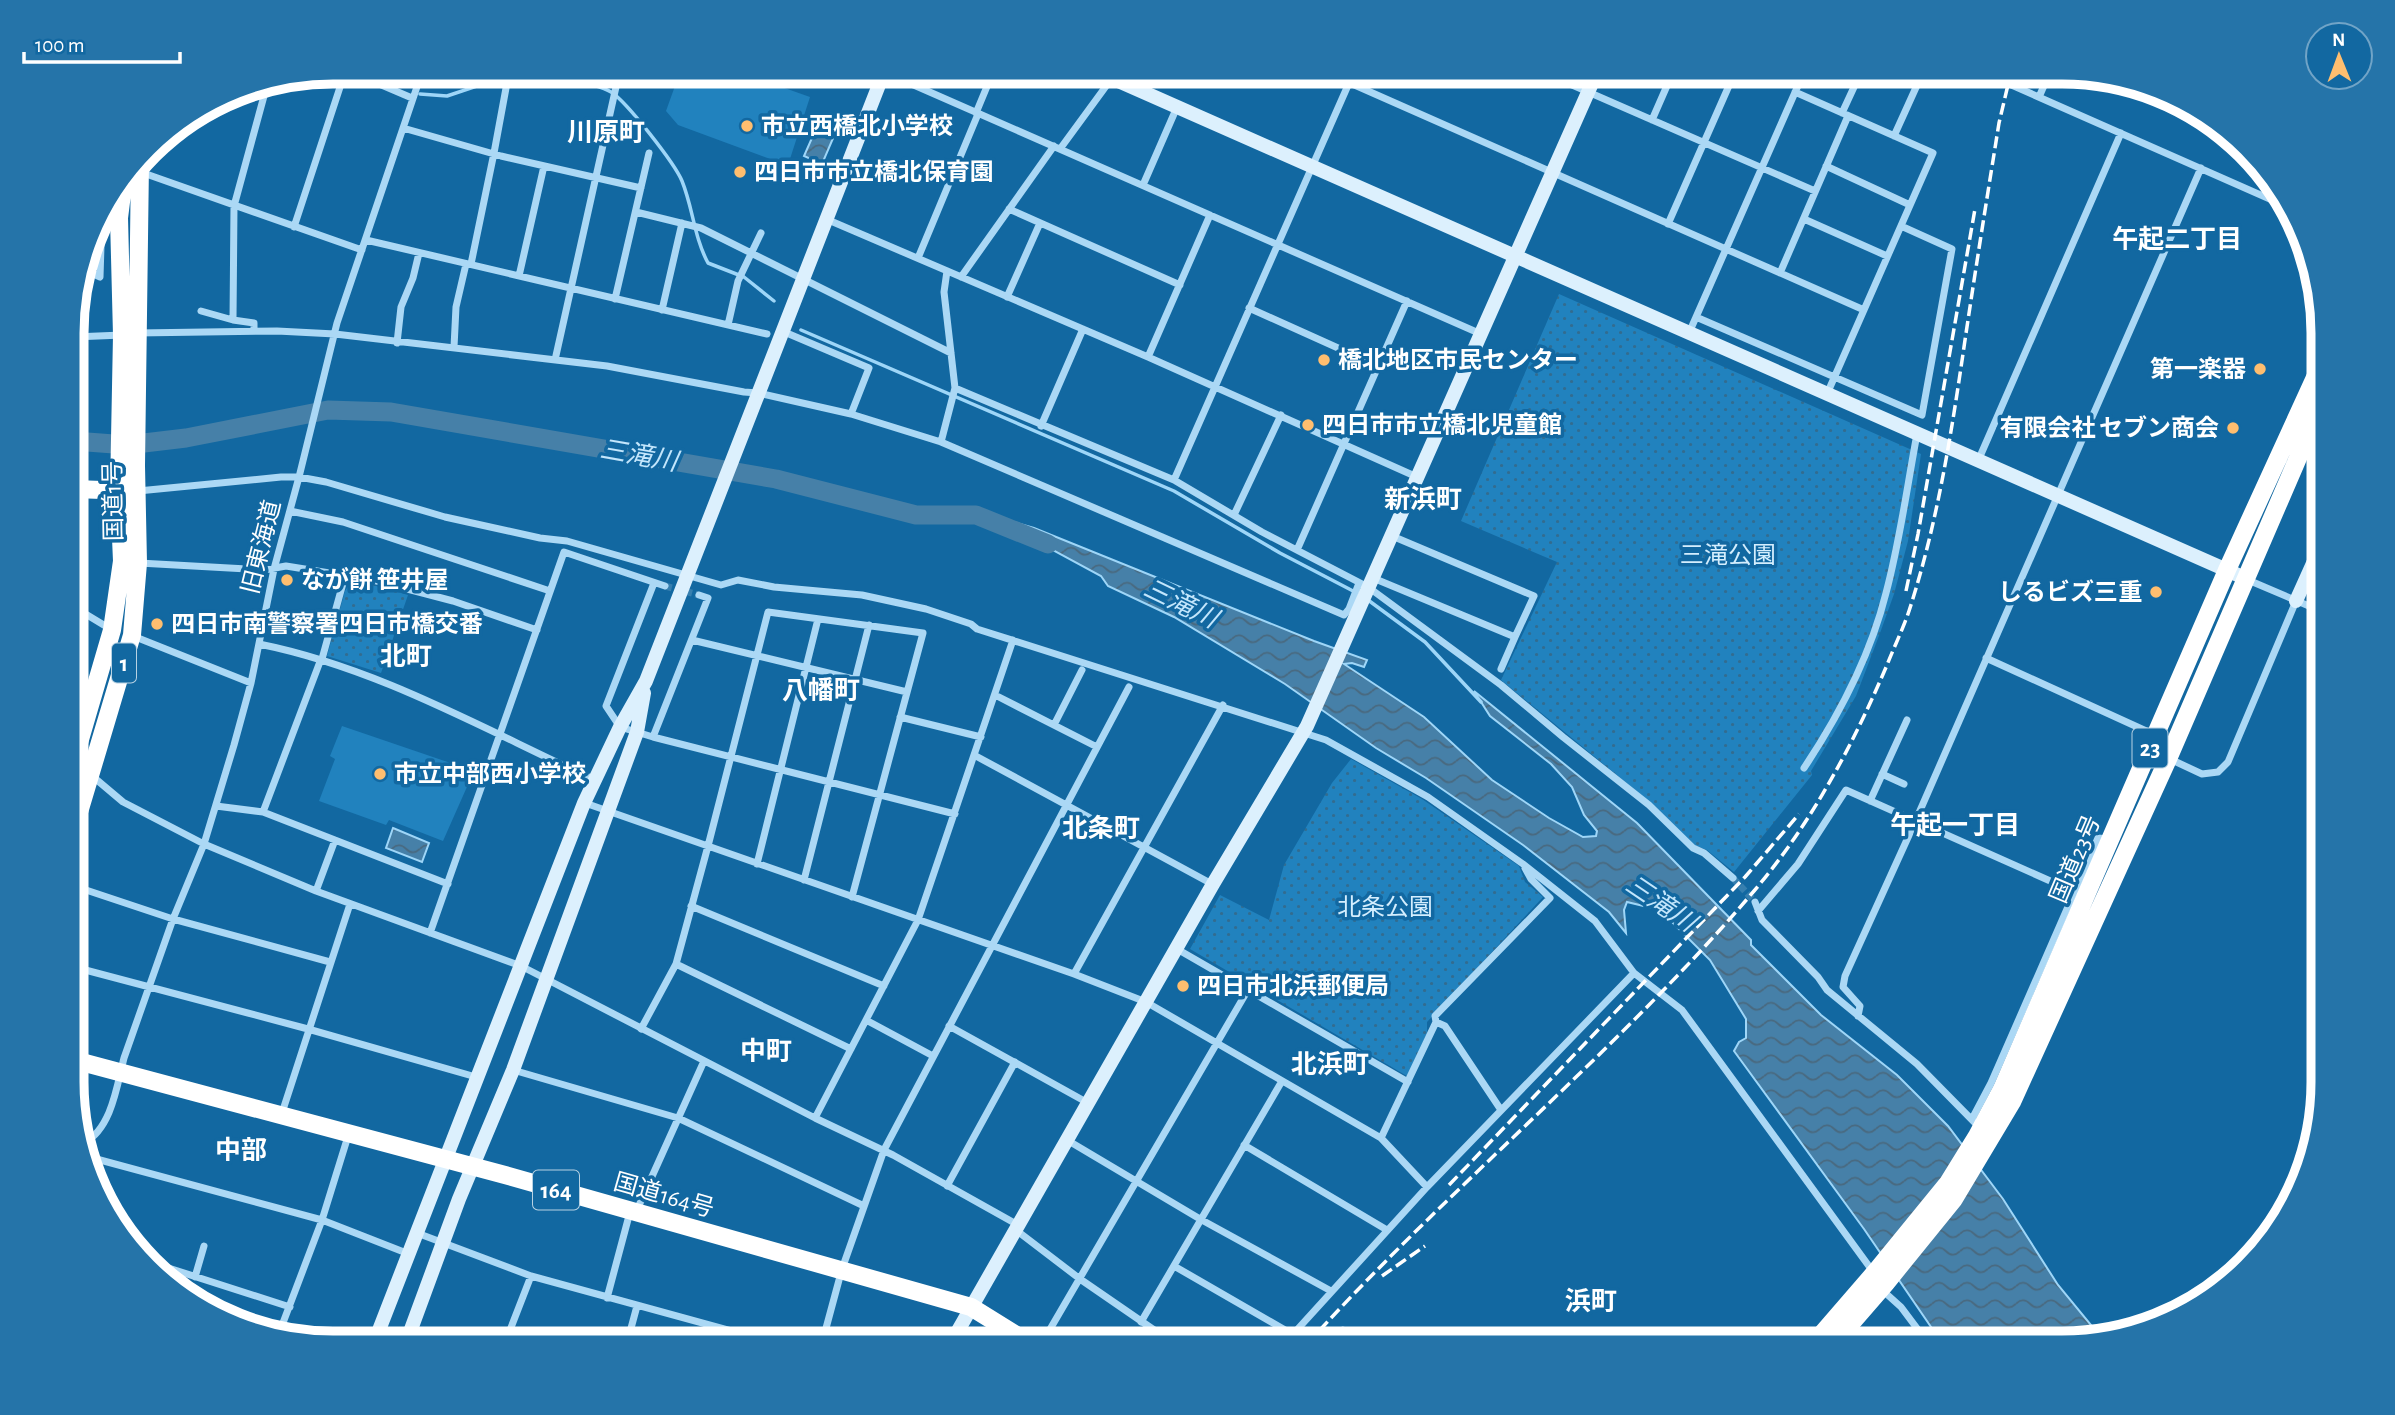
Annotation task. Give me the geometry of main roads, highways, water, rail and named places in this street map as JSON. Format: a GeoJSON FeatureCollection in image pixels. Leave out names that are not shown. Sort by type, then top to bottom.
{"type":"FeatureCollection","features":[{"type":"Feature","properties":{"kind":"highway","name":"国道1号"},"geometry":{"type":"LineString","coordinates":[[84,721],[112,630],[122,561],[128,491],[130,334],[139,177]]}},
{"type":"Feature","properties":{"kind":"highway","name":"国道1号"},"geometry":{"type":"LineString","coordinates":[[121,203],[119,218],[130,334]]}},
{"type":"Feature","properties":{"kind":"highway","name":"国道23号"},"geometry":{"type":"LineString","coordinates":[[1826,1331],[1880,1279],[1954,1199],[1979,1133],[2002,1089],[2227,570],[2310,388]]}},
{"type":"Feature","properties":{"kind":"highway","name":"国道23号"},"geometry":{"type":"LineString","coordinates":[[1979,1133],[2024,1076],[2168,758],[2310,430]]}},
{"type":"Feature","properties":{"kind":"highway"},"geometry":{"type":"LineString","coordinates":[[84,489],[128,491]]}},
{"type":"Feature","properties":{"kind":"highway","name":"国道1号"},"geometry":{"type":"LineString","coordinates":[[84,797],[132,635],[138,563],[128,491]]}},
{"type":"Feature","properties":{"kind":"highway","name":"国道164号"},"geometry":{"type":"LineString","coordinates":[[84,1063],[445,1158],[842,1269],[971,1307],[1010,1331]]}},
{"type":"Feature","properties":{"kind":"highway","name":"国道23号"},"geometry":{"type":"LineString","coordinates":[[1843,1331],[1880,1279]]}},
{"type":"Feature","properties":{"kind":"water"},"geometry":{"type":"Polygon","coordinates":[[[819,122],[837,129],[822,164],[804,156],[819,122]]]}},
{"type":"Feature","properties":{"kind":"water"},"geometry":{"type":"Polygon","coordinates":[[[986,514],[1034,528],[1367,660],[1364,667],[1352,663],[1344,664],[1424,717],[1492,780],[1583,837],[1596,836],[1597,831],[1584,815],[1572,787],[1551,764],[1490,716],[1474,691],[1637,823],[1751,940],[1751,945],[1821,1015],[1897,1075],[1948,1126],[2003,1199],[2058,1285],[2094,1329],[1934,1331],[1864,1229],[1734,1051],[1739,1042],[1746,1038],[1746,1019],[1710,960],[1660,910],[1627,902],[1624,910],[1626,933],[1609,912],[1523,845],[1426,778],[1376,748],[1285,684],[1174,617],[1108,586],[1101,576],[986,514]]]}},
{"type":"Feature","properties":{"kind":"water"},"geometry":{"type":"Polygon","coordinates":[[[393,828],[429,843],[422,862],[386,848],[393,828]]]}},
{"type":"Feature","properties":{"kind":"waterway"},"geometry":{"type":"LineString","coordinates":[[420,94],[447,96],[483,84]]}},
{"type":"Feature","properties":{"kind":"waterway"},"geometry":{"type":"LineString","coordinates":[[589,84],[611,92],[628,108],[678,173],[708,263],[744,277],[774,301]]}},
{"type":"Feature","properties":{"kind":"waterway"},"geometry":{"type":"LineString","coordinates":[[801,330],[1174,491],[1280,553],[1355,592]]}},
{"type":"Feature","properties":{"kind":"waterway","name":"三滝川"},"geometry":{"type":"LineString","coordinates":[[84,442],[127,445],[186,438],[328,410],[391,412],[776,479],[916,515],[976,515],[1048,544]]}},
{"type":"Feature","properties":{"kind":"waterway"},"geometry":{"type":"LineString","coordinates":[[1368,600],[1425,642],[1481,702]]}},
{"type":"Feature","properties":{"kind":"tunnel"},"geometry":{"type":"LineString","coordinates":[[665,586],[699,595]]}},
{"type":"Feature","properties":{"kind":"tunnel"},"geometry":{"type":"LineString","coordinates":[[1733,878],[1755,902]]}},
{"type":"Feature","properties":{"kind":"railway"},"geometry":{"type":"LineString","coordinates":[[1319,1331],[1418,1229],[1590,1063],[1701,950],[1775,865],[1829,783],[1860,725],[1901,631],[1928,546],[1948,447],[1999,123],[2008,84]]}},
{"type":"Feature","properties":{"kind":"railway"},"geometry":{"type":"LineString","coordinates":[[1906,591],[1975,209]]}},
{"type":"Feature","properties":{"kind":"railway"},"geometry":{"type":"LineString","coordinates":[[1449,1185],[1745,877],[1799,814]]}},
{"type":"Feature","properties":{"kind":"railway"},"geometry":{"type":"LineString","coordinates":[[1382,1276],[1425,1246]]}},
{"type":"Feature","properties":{"kind":"place","name":"市立西橋北小学校"},"geometry":{"type":"Point","coordinates":[747,126]}},
{"type":"Feature","properties":{"kind":"place","name":"四日市市立橋北保育園"},"geometry":{"type":"Point","coordinates":[740,172]}},
{"type":"Feature","properties":{"kind":"place","name":"橋北地区市民センター"},"geometry":{"type":"Point","coordinates":[1324,360]}},
{"type":"Feature","properties":{"kind":"place","name":"第一楽器"},"geometry":{"type":"Point","coordinates":[2260,369]}},
{"type":"Feature","properties":{"kind":"place","name":"四日市市立橋北児童館"},"geometry":{"type":"Point","coordinates":[1308,425]}},
{"type":"Feature","properties":{"kind":"place","name":"有限会社 セブン商会"},"geometry":{"type":"Point","coordinates":[2233,428]}},
{"type":"Feature","properties":{"kind":"place","name":"なが餅 笹井屋"},"geometry":{"type":"Point","coordinates":[287,580]}},
{"type":"Feature","properties":{"kind":"place","name":"しるビズ三重"},"geometry":{"type":"Point","coordinates":[2156,592]}},
{"type":"Feature","properties":{"kind":"place","name":"四日市南警察署四日市橋交番"},"geometry":{"type":"Point","coordinates":[157,624]}},
{"type":"Feature","properties":{"kind":"place","name":"市立中部西小学校"},"geometry":{"type":"Point","coordinates":[380,774]}},
{"type":"Feature","properties":{"kind":"place","name":"四日市北浜郵便局"},"geometry":{"type":"Point","coordinates":[1183,986]}},
{"type":"Feature","properties":{"kind":"district","name":"川原町"},"geometry":{"type":"Point","coordinates":[606,132]}},
{"type":"Feature","properties":{"kind":"district","name":"午起二丁目"},"geometry":{"type":"Point","coordinates":[2177,239]}},
{"type":"Feature","properties":{"kind":"district","name":"新浜町"},"geometry":{"type":"Point","coordinates":[1423,499]}},
{"type":"Feature","properties":{"kind":"district","name":"北町"},"geometry":{"type":"Point","coordinates":[406,656]}},
{"type":"Feature","properties":{"kind":"district","name":"八幡町"},"geometry":{"type":"Point","coordinates":[821,690]}},
{"type":"Feature","properties":{"kind":"district","name":"午起一丁目"},"geometry":{"type":"Point","coordinates":[1955,825]}},
{"type":"Feature","properties":{"kind":"district","name":"北条町"},"geometry":{"type":"Point","coordinates":[1101,828]}},
{"type":"Feature","properties":{"kind":"district","name":"中町"},"geometry":{"type":"Point","coordinates":[766,1051]}},
{"type":"Feature","properties":{"kind":"district","name":"北浜町"},"geometry":{"type":"Point","coordinates":[1330,1064]}},
{"type":"Feature","properties":{"kind":"district","name":"中部"},"geometry":{"type":"Point","coordinates":[241,1150]}},
{"type":"Feature","properties":{"kind":"district","name":"浜町"},"geometry":{"type":"Point","coordinates":[1591,1301]}},
{"type":"Feature","properties":{"kind":"park label","name":"三滝公園"},"geometry":{"type":"Point","coordinates":[1728,555]}},
{"type":"Feature","properties":{"kind":"park label","name":"北条公園"},"geometry":{"type":"Point","coordinates":[1385,907]}}]}
